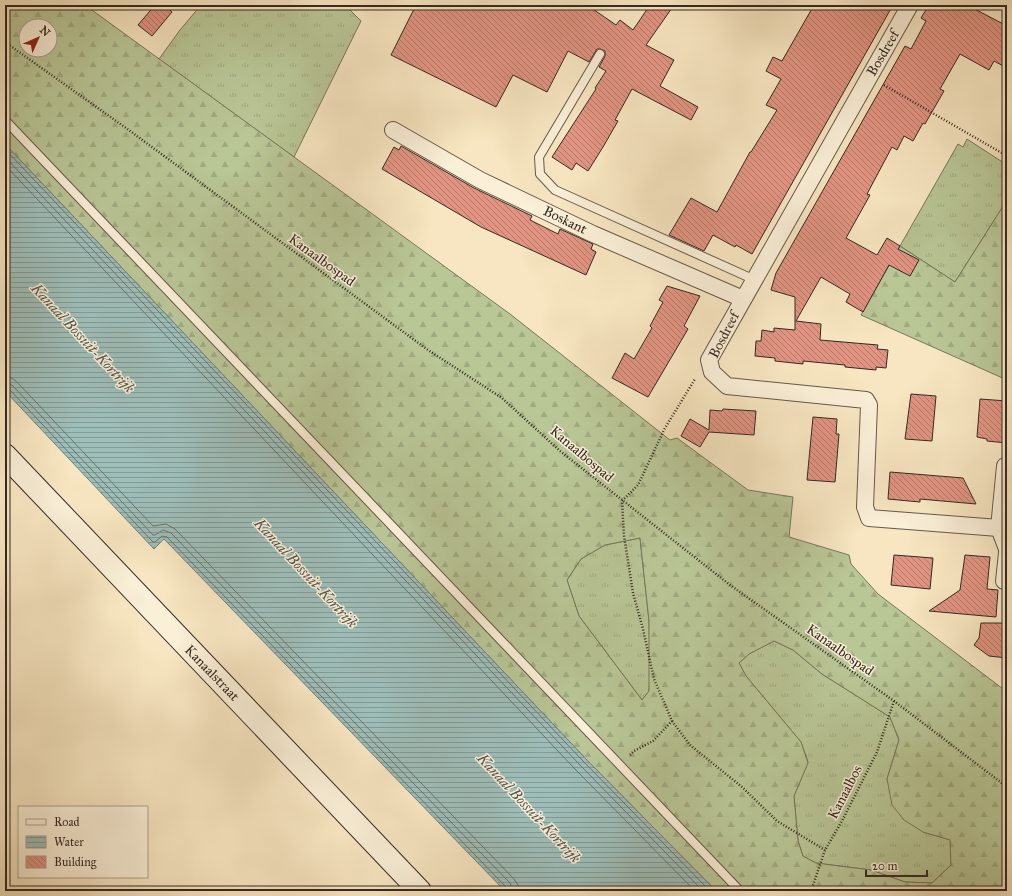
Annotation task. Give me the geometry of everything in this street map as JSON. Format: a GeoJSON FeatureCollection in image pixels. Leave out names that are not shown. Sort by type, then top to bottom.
{"type":"FeatureCollection","features":[{"type":"Feature","properties":{"kind":"street","name":"Bosdreef"},"geometry":{"type":"LineString","coordinates":[[910,5],[709,360],[712,372],[727,386],[866,400],[869,405],[865,507],[869,518],[999,528]]}},
{"type":"Feature","properties":{"kind":"street","name":"Boskant"},"geometry":{"type":"LineString","coordinates":[[393,130],[487,183],[593,234],[743,299]]}},
{"type":"Feature","properties":{"kind":"street","name":"Kanaalstraat"},"geometry":{"type":"LineString","coordinates":[[5,455],[420,891]]}},
{"type":"Feature","properties":{"kind":"street"},"geometry":{"type":"LineString","coordinates":[[1005,466],[999,528],[1007,549]]}},
{"type":"Feature","properties":{"kind":"street"},"geometry":{"type":"LineString","coordinates":[[1004,581],[1007,553]]}},
{"type":"Feature","properties":{"kind":"lane"},"geometry":{"type":"LineString","coordinates":[[600,54],[539,157],[540,174],[555,190],[755,280]]}},
{"type":"Feature","properties":{"kind":"lane"},"geometry":{"type":"LineString","coordinates":[[5,120],[740,891]]}},
{"type":"Feature","properties":{"kind":"path","name":"Kanaalbospad"},"geometry":{"type":"LineString","coordinates":[[5,42],[126,128],[428,350],[502,398],[560,452],[730,585],[894,701],[1007,787]]}},
{"type":"Feature","properties":{"kind":"path"},"geometry":{"type":"LineString","coordinates":[[870,77],[1007,156]]}},
{"type":"Feature","properties":{"kind":"path"},"geometry":{"type":"LineString","coordinates":[[709,360],[690,385],[665,428],[638,485],[622,501],[624,536],[633,593],[654,679],[672,721],[690,745],[742,787],[777,821],[825,850]]}},
{"type":"Feature","properties":{"kind":"path","name":"Kanaalbos"},"geometry":{"type":"LineString","coordinates":[[811,891],[825,850],[842,821],[877,752],[894,701]]}},
{"type":"Feature","properties":{"kind":"path"},"geometry":{"type":"LineString","coordinates":[[621,767],[634,751],[653,741],[672,721]]}},
{"type":"Feature","properties":{"kind":"green space"},"geometry":{"type":"Polygon","coordinates":[[[5,5],[85,5],[510,314],[670,440],[677,438],[748,490],[793,497],[789,537],[849,555],[851,564],[878,594],[1007,692],[1007,891],[716,891],[585,758],[5,144],[5,5]],[[640,538],[605,545],[581,559],[567,580],[579,616],[642,700],[649,691],[649,621],[640,538]],[[774,641],[749,654],[739,663],[746,676],[801,742],[808,763],[794,796],[798,841],[803,856],[816,863],[871,870],[905,882],[932,883],[951,865],[950,840],[923,832],[904,820],[892,805],[887,779],[899,740],[890,717],[822,674],[793,650],[774,641]]]}},
{"type":"Feature","properties":{"kind":"green space"},"geometry":{"type":"Polygon","coordinates":[[[201,5],[345,5],[361,21],[294,157],[159,59],[180,30],[201,5]]]}},
{"type":"Feature","properties":{"kind":"green space"},"geometry":{"type":"Polygon","coordinates":[[[967,139],[1007,165],[1007,200],[955,282],[900,246],[958,144],[963,147],[967,139]]]}},
{"type":"Feature","properties":{"kind":"green space"},"geometry":{"type":"Polygon","coordinates":[[[1007,200],[1007,380],[861,315],[900,246],[955,282],[1007,200]]]}},
{"type":"Feature","properties":{"kind":"green space"},"geometry":{"type":"Polygon","coordinates":[[[640,538],[649,621],[650,672],[649,691],[642,700],[579,616],[567,580],[581,559],[605,545],[640,538]]]}},
{"type":"Feature","properties":{"kind":"green space"},"geometry":{"type":"Polygon","coordinates":[[[774,641],[793,650],[822,674],[890,717],[899,740],[887,779],[923,832],[951,840],[951,865],[932,883],[905,882],[871,870],[816,863],[803,856],[798,841],[794,796],[808,762],[801,742],[746,676],[739,663],[749,654],[774,641]]]}},
{"type":"Feature","properties":{"kind":"water","name":"Kanaal Bossuit-Kortrijk"},"geometry":{"type":"Polygon","coordinates":[[[5,144],[585,758],[716,891],[505,891],[164,539],[154,549],[5,391],[5,144]]]}},
{"type":"Feature","properties":{"kind":"building"},"geometry":{"type":"Polygon","coordinates":[[[155,5],[164,5],[172,12],[152,36],[138,25],[155,5]]]}},
{"type":"Feature","properties":{"kind":"building"},"geometry":{"type":"Polygon","coordinates":[[[416,5],[587,5],[616,25],[620,20],[633,30],[650,5],[674,5],[646,45],[674,60],[660,86],[698,107],[691,120],[632,89],[615,120],[618,121],[588,171],[576,163],[572,170],[552,157],[606,71],[599,67],[605,56],[605,51],[597,49],[589,62],[568,51],[547,92],[513,75],[496,107],[391,55],[416,5]]]}},
{"type":"Feature","properties":{"kind":"building"},"geometry":{"type":"Polygon","coordinates":[[[814,5],[893,5],[752,254],[713,235],[704,251],[669,235],[691,198],[717,212],[750,152],[777,110],[766,105],[781,79],[766,71],[773,57],[782,61],[814,5]]]}},
{"type":"Feature","properties":{"kind":"building"},"geometry":{"type":"Polygon","coordinates":[[[929,5],[967,5],[1007,26],[1007,68],[994,61],[989,70],[960,54],[940,89],[944,91],[925,124],[923,123],[913,141],[904,136],[897,150],[892,147],[867,194],[870,195],[846,238],[877,255],[887,238],[900,246],[898,249],[919,260],[910,276],[889,265],[863,312],[846,302],[850,294],[821,277],[796,321],[821,324],[820,340],[878,345],[877,349],[888,350],[886,368],[876,367],[876,370],[803,361],[803,364],[775,361],[775,358],[755,356],[756,341],[761,341],[762,330],[774,332],[774,328],[795,330],[795,297],[771,290],[776,273],[905,46],[911,49],[926,21],[921,18],[929,5]]]}},
{"type":"Feature","properties":{"kind":"building"},"geometry":{"type":"Polygon","coordinates":[[[401,146],[474,188],[532,216],[530,220],[558,234],[560,229],[593,244],[591,249],[596,252],[586,275],[481,227],[382,169],[394,147],[399,150],[401,146]]]}},
{"type":"Feature","properties":{"kind":"building"},"geometry":{"type":"Polygon","coordinates":[[[667,286],[700,296],[684,326],[688,329],[648,397],[612,378],[625,353],[634,359],[652,328],[650,326],[663,302],[659,300],[667,286]]]}},
{"type":"Feature","properties":{"kind":"building"},"geometry":{"type":"Polygon","coordinates":[[[911,394],[936,396],[932,441],[905,439],[911,394]]]}},
{"type":"Feature","properties":{"kind":"building"},"geometry":{"type":"Polygon","coordinates":[[[980,399],[1007,401],[1007,443],[987,441],[987,439],[977,437],[980,399]]]}},
{"type":"Feature","properties":{"kind":"building"},"geometry":{"type":"Polygon","coordinates":[[[723,409],[756,411],[754,435],[709,432],[700,447],[681,436],[690,419],[709,430],[710,410],[722,411],[723,409]]]}},
{"type":"Feature","properties":{"kind":"building"},"geometry":{"type":"Polygon","coordinates":[[[813,417],[837,419],[836,434],[839,434],[835,482],[807,480],[813,417]]]}},
{"type":"Feature","properties":{"kind":"building"},"geometry":{"type":"Polygon","coordinates":[[[890,472],[963,478],[976,504],[920,499],[920,502],[888,499],[890,472]]]}},
{"type":"Feature","properties":{"kind":"building"},"geometry":{"type":"Polygon","coordinates":[[[894,555],[933,558],[930,589],[891,585],[894,555]]]}},
{"type":"Feature","properties":{"kind":"building"},"geometry":{"type":"Polygon","coordinates":[[[965,555],[990,557],[987,589],[998,590],[996,617],[929,611],[960,590],[965,555]]]}},
{"type":"Feature","properties":{"kind":"building"},"geometry":{"type":"Polygon","coordinates":[[[981,623],[1002,623],[1007,625],[1007,658],[989,656],[974,645],[979,638],[981,623]]]}}]}
